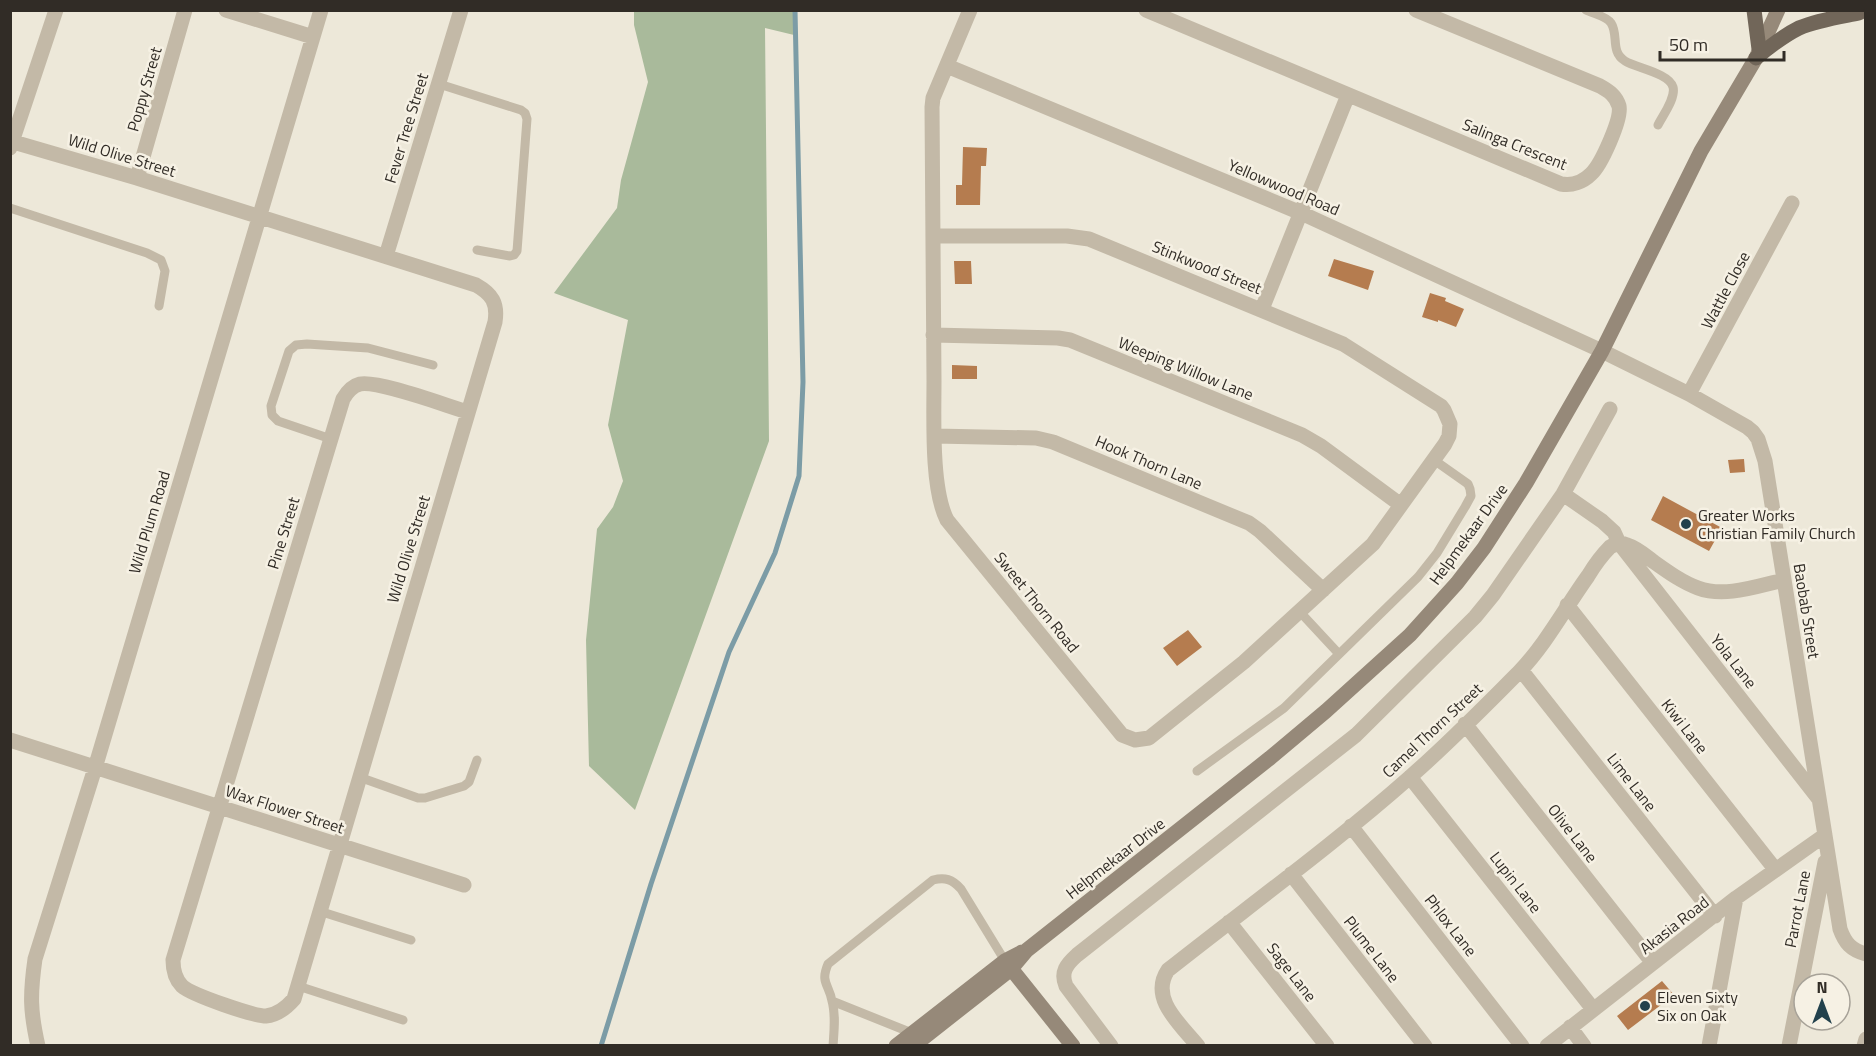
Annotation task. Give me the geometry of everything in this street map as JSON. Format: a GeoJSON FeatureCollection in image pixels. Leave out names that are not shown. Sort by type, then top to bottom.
{"type":"FeatureCollection","features":[{"type":"Feature","properties":{"kind":"main road"},"geometry":{"type":"LineString","coordinates":[[1754,10],[1757,53],[1798,29],[1823,20],[1859,13]]}},
{"type":"Feature","properties":{"kind":"street"},"geometry":{"type":"LineString","coordinates":[[11,144],[56,10]]}},
{"type":"Feature","properties":{"kind":"street","name":"Poppy Street"},"geometry":{"type":"LineString","coordinates":[[136,178],[185,10]]}},
{"type":"Feature","properties":{"kind":"street"},"geometry":{"type":"LineString","coordinates":[[226,10],[314,37]]}},
{"type":"Feature","properties":{"kind":"street","name":"Wild Plum Road"},"geometry":{"type":"LineString","coordinates":[[38,1046],[31,1017],[30,991],[35,959],[95,768],[321,10]]}},
{"type":"Feature","properties":{"kind":"street","name":"Fever Tree Street"},"geometry":{"type":"LineString","coordinates":[[386,256],[461,10]]}},
{"type":"Feature","properties":{"kind":"street","name":"Sweet Thorn Road"},"geometry":{"type":"LineString","coordinates":[[970,10],[933,98],[932,107],[933,335],[939,498],[947,520],[1122,735],[1135,740],[1149,738],[1244,662],[1373,544],[1449,436],[1450,424],[1444,410]]}},
{"type":"Feature","properties":{"kind":"street","name":"Salinga Crescent"},"geometry":{"type":"LineString","coordinates":[[1146,10],[1561,184],[1573,184],[1584,180],[1595,170],[1620,117],[1619,104],[1611,93],[1416,10]]}},
{"type":"Feature","properties":{"kind":"street","name":"Helpmekaar Drive"},"geometry":{"type":"LineString","coordinates":[[896,1046],[912,1039],[1270,758],[1410,635],[1457,583],[1484,548],[1526,483],[1602,351],[1701,151],[1757,53],[1778,10]]}},
{"type":"Feature","properties":{"kind":"street","name":"Yellowwood Road"},"geometry":{"type":"LineString","coordinates":[[947,66],[1301,213],[1602,351]]}},
{"type":"Feature","properties":{"kind":"street"},"geometry":{"type":"LineString","coordinates":[[1262,309],[1348,95]]}},
{"type":"Feature","properties":{"kind":"street","name":"Wild Olive Street"},"geometry":{"type":"LineString","coordinates":[[11,144],[136,178],[476,285],[486,290],[495,302],[495,322],[294,999],[287,1007],[266,1016],[194,994],[180,984],[176,977],[173,960],[219,807]]}},
{"type":"Feature","properties":{"kind":"street","name":"Wattle Close"},"geometry":{"type":"LineString","coordinates":[[1689,394],[1792,203]]}},
{"type":"Feature","properties":{"kind":"street","name":"Stinkwood Street"},"geometry":{"type":"LineString","coordinates":[[933,236],[1082,237],[1262,309],[1349,347],[1434,401],[1444,410]]}},
{"type":"Feature","properties":{"kind":"street","name":"Weeping Willow Lane"},"geometry":{"type":"LineString","coordinates":[[933,335],[1070,340],[1302,435],[1321,446],[1401,505]]}},
{"type":"Feature","properties":{"kind":"street","name":"Baobab Street"},"geometry":{"type":"LineString","coordinates":[[1602,351],[1738,421],[1753,432],[1758,439],[1765,461],[1840,929],[1848,945],[1855,951],[1866,954]]}},
{"type":"Feature","properties":{"kind":"street","name":"Pine Street"},"geometry":{"type":"LineString","coordinates":[[219,807],[343,399],[348,391],[360,384],[377,384],[468,412]]}},
{"type":"Feature","properties":{"kind":"street"},"geometry":{"type":"LineString","coordinates":[[1111,1046],[1066,986],[1063,973],[1071,961],[1356,735],[1475,617],[1493,595],[1563,494],[1610,409]]}},
{"type":"Feature","properties":{"kind":"street","name":"Hook Thorn Lane"},"geometry":{"type":"LineString","coordinates":[[935,436],[1030,437],[1053,442],[1249,523],[1323,590]]}},
{"type":"Feature","properties":{"kind":"street","name":"Yola Lane"},"geometry":{"type":"LineString","coordinates":[[1563,494],[1614,532],[1619,543],[1820,801]]}},
{"type":"Feature","properties":{"kind":"street"},"geometry":{"type":"LineString","coordinates":[[1619,543],[1637,549],[1672,574],[1704,590],[1724,592],[1784,580]]}},
{"type":"Feature","properties":{"kind":"street","name":"Camel Thorn Street"},"geometry":{"type":"LineString","coordinates":[[1198,1046],[1161,996],[1161,984],[1168,970],[1410,777],[1521,670],[1550,634],[1604,552],[1619,543]]}},
{"type":"Feature","properties":{"kind":"street","name":"Kiwi Lane"},"geometry":{"type":"LineString","coordinates":[[1567,605],[1775,869]]}},
{"type":"Feature","properties":{"kind":"street","name":"Lime Lane"},"geometry":{"type":"LineString","coordinates":[[1521,670],[1715,916]]}},
{"type":"Feature","properties":{"kind":"street","name":"Olive Lane"},"geometry":{"type":"LineString","coordinates":[[1465,724],[1653,963]]}},
{"type":"Feature","properties":{"kind":"street","name":"Wax Flower Street"},"geometry":{"type":"LineString","coordinates":[[10,740],[464,885]]}},
{"type":"Feature","properties":{"kind":"street","name":"Lupin Lane"},"geometry":{"type":"LineString","coordinates":[[1410,777],[1593,1009]]}},
{"type":"Feature","properties":{"kind":"street","name":"Phlox Lane"},"geometry":{"type":"LineString","coordinates":[[1351,826],[1522,1046]]}},
{"type":"Feature","properties":{"kind":"street","name":"Akasia Road"},"geometry":{"type":"LineString","coordinates":[[1547,1046],[1775,869],[1826,843]]}},
{"type":"Feature","properties":{"kind":"street","name":"Parrot Lane"},"geometry":{"type":"LineString","coordinates":[[1789,1046],[1826,843]]}},
{"type":"Feature","properties":{"kind":"street","name":"Plume Lane"},"geometry":{"type":"LineString","coordinates":[[1291,874],[1425,1046]]}},
{"type":"Feature","properties":{"kind":"street"},"geometry":{"type":"LineString","coordinates":[[1709,1046],[1736,898]]}},
{"type":"Feature","properties":{"kind":"street","name":"Sage Lane"},"geometry":{"type":"LineString","coordinates":[[1229,921],[1327,1046]]}},
{"type":"Feature","properties":{"kind":"street"},"geometry":{"type":"LineString","coordinates":[[1008,965],[1073,1046]]}},
{"type":"Feature","properties":{"kind":"street"},"geometry":{"type":"LineString","coordinates":[[1570,1027],[1584,1046]]}},
{"type":"Feature","properties":{"kind":"street"},"geometry":{"type":"LineString","coordinates":[[1864,1046],[1866,1039]]}},
{"type":"Feature","properties":{"kind":"lane"},"geometry":{"type":"LineString","coordinates":[[1586,10],[1601,16],[1612,24],[1616,50],[1624,61],[1660,75],[1671,83],[1672,98],[1658,125]]}},
{"type":"Feature","properties":{"kind":"lane"},"geometry":{"type":"LineString","coordinates":[[439,84],[525,113],[517,251],[510,256],[477,250]]}},
{"type":"Feature","properties":{"kind":"lane"},"geometry":{"type":"LineString","coordinates":[[10,208],[147,253],[161,260],[165,271],[159,306]]}},
{"type":"Feature","properties":{"kind":"lane"},"geometry":{"type":"LineString","coordinates":[[331,439],[278,421],[272,415],[271,406],[289,351],[296,345],[368,348],[432,365]]}},
{"type":"Feature","properties":{"kind":"lane"},"geometry":{"type":"LineString","coordinates":[[1197,771],[1277,714],[1425,569],[1468,501],[1471,492],[1468,483],[1434,460]]}},
{"type":"Feature","properties":{"kind":"lane"},"geometry":{"type":"LineString","coordinates":[[1300,612],[1339,654]]}},
{"type":"Feature","properties":{"kind":"lane"},"geometry":{"type":"LineString","coordinates":[[359,777],[418,798],[424,798],[464,786],[469,782],[477,760]]}},
{"type":"Feature","properties":{"kind":"lane"},"geometry":{"type":"LineString","coordinates":[[833,1046],[832,1001],[824,980],[824,972],[828,964],[933,880],[944,878],[954,881],[961,888],[1008,965]]}},
{"type":"Feature","properties":{"kind":"lane"},"geometry":{"type":"LineString","coordinates":[[319,911],[411,940]]}},
{"type":"Feature","properties":{"kind":"lane"},"geometry":{"type":"LineString","coordinates":[[298,986],[403,1020]]}},
{"type":"Feature","properties":{"kind":"lane"},"geometry":{"type":"LineString","coordinates":[[832,1001],[912,1039]]}},
{"type":"Feature","properties":{"kind":"green space"},"geometry":{"type":"Polygon","coordinates":[[[634,11],[795,11],[794,35],[765,28],[769,441],[635,810],[589,766],[586,640],[597,529],[613,507],[623,481],[608,425],[628,320],[554,293],[617,208],[621,180],[648,82],[634,25],[634,11]]]}},
{"type":"Feature","properties":{"kind":"building"},"geometry":{"type":"Polygon","coordinates":[[[963,147],[987,148],[986,166],[981,166],[980,205],[956,205],[956,185],[962,185],[963,147]]]}},
{"type":"Feature","properties":{"kind":"building"},"geometry":{"type":"Polygon","coordinates":[[[1334,259],[1374,271],[1368,290],[1328,276],[1334,259]]]}},
{"type":"Feature","properties":{"kind":"building"},"geometry":{"type":"Polygon","coordinates":[[[954,261],[971,261],[972,284],[955,284],[954,261]]]}},
{"type":"Feature","properties":{"kind":"building"},"geometry":{"type":"Polygon","coordinates":[[[1430,293],[1446,298],[1445,301],[1464,309],[1456,327],[1422,317],[1430,293]]]}},
{"type":"Feature","properties":{"kind":"building"},"geometry":{"type":"Polygon","coordinates":[[[952,365],[977,366],[977,379],[952,379],[952,365]]]}},
{"type":"Feature","properties":{"kind":"building"},"geometry":{"type":"Polygon","coordinates":[[[1744,459],[1745,472],[1730,473],[1728,460],[1744,459]]]}},
{"type":"Feature","properties":{"kind":"building","name":"Greater Works Christian Family Church"},"geometry":{"type":"Polygon","coordinates":[[[1663,496],[1722,528],[1709,551],[1651,520],[1663,496]]]}},
{"type":"Feature","properties":{"kind":"building"},"geometry":{"type":"Polygon","coordinates":[[[1188,630],[1202,647],[1177,666],[1163,648],[1188,630]]]}},
{"type":"Feature","properties":{"kind":"building","name":"Eleven Sixty Six on Oak"},"geometry":{"type":"Polygon","coordinates":[[[1662,981],[1674,995],[1628,1030],[1617,1016],[1662,981]]]}},
{"type":"Feature","properties":{"kind":"waterway"},"geometry":{"type":"LineString","coordinates":[[601,1046],[651,884],[729,652],[775,553],[799,476],[803,382],[795,10]]}},
{"type":"Feature","properties":{"kind":"place","name":"Greater Works Christian Family Church"},"geometry":{"type":"Point","coordinates":[1686,524]}},
{"type":"Feature","properties":{"kind":"place","name":"Eleven Sixty Six on Oak"},"geometry":{"type":"Point","coordinates":[1645,1006]}}]}
